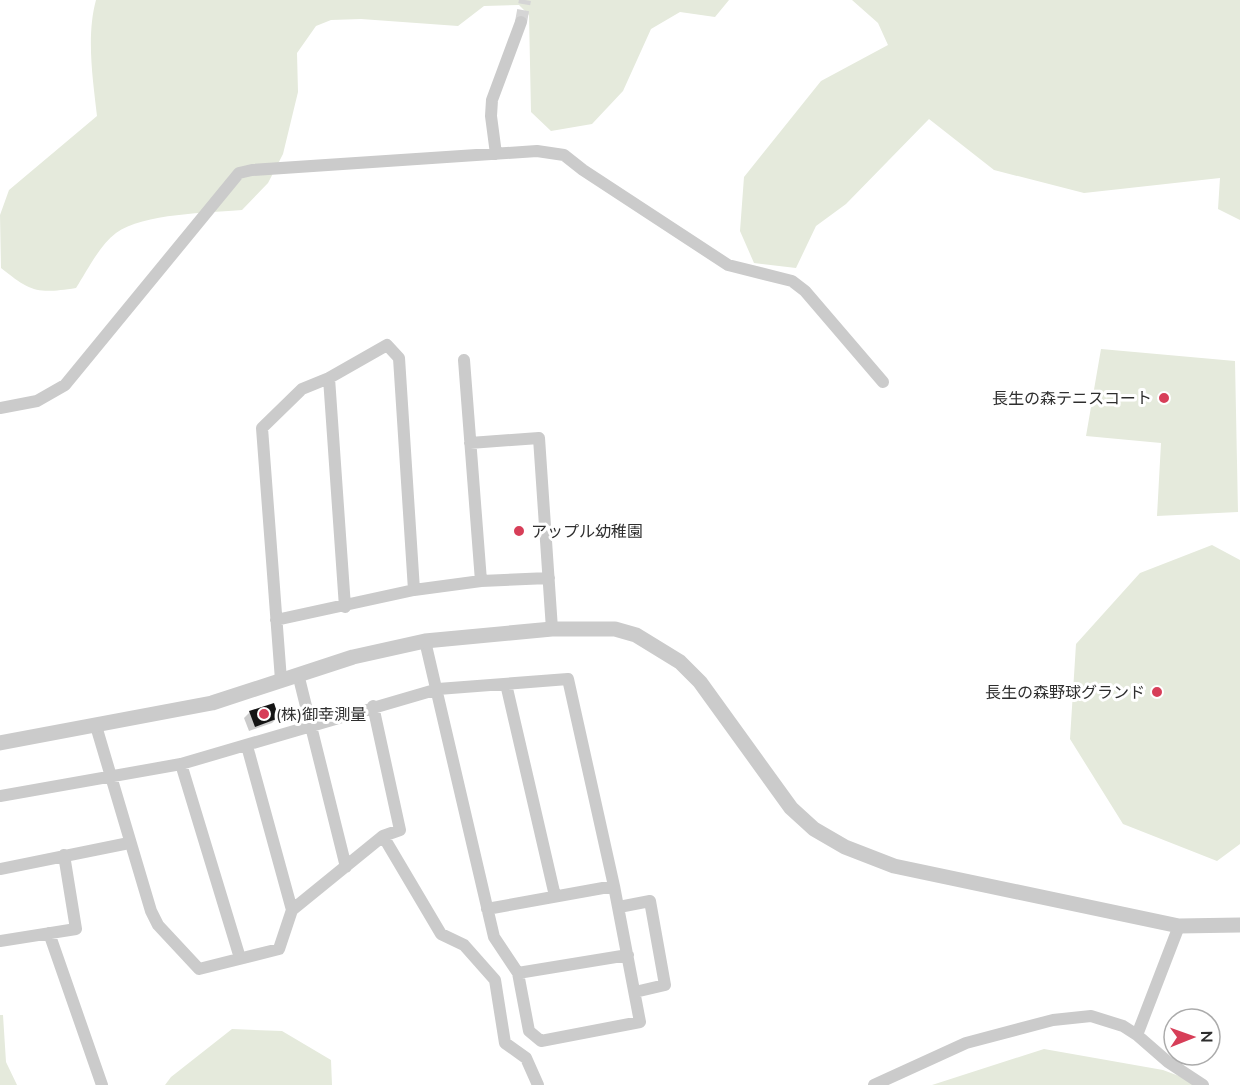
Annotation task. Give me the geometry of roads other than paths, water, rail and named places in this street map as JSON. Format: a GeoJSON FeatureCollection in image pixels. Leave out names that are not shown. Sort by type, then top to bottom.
{"type":"FeatureCollection","features":[{"type":"Feature","properties":{"kind":"street"},"geometry":{"type":"LineString","coordinates":[[496,154],[491,116],[492,100],[498,76],[521,22]]}},
{"type":"Feature","properties":{"kind":"street"},"geometry":{"type":"LineString","coordinates":[[0,408],[36,401],[65,385],[239,173],[252,170],[537,150],[564,155],[583,170],[728,265],[792,281],[805,291],[883,382]]}},
{"type":"Feature","properties":{"kind":"street"},"geometry":{"type":"LineString","coordinates":[[281,680],[262,428],[302,390],[329,378],[387,345],[399,358],[414,590]]}},
{"type":"Feature","properties":{"kind":"street"},"geometry":{"type":"LineString","coordinates":[[464,360],[481,581]]}},
{"type":"Feature","properties":{"kind":"street"},"geometry":{"type":"LineString","coordinates":[[329,378],[345,607]]}},
{"type":"Feature","properties":{"kind":"street"},"geometry":{"type":"LineString","coordinates":[[470,443],[539,438],[552,629]]}},
{"type":"Feature","properties":{"kind":"street"},"geometry":{"type":"LineString","coordinates":[[276,620],[345,607],[414,590],[481,581],[549,578]]}},
{"type":"Feature","properties":{"kind":"street"},"geometry":{"type":"LineString","coordinates":[[0,743],[212,703],[353,657],[425,641],[552,629],[597,628],[636,635],[680,662],[700,682],[791,808],[814,829],[846,848],[894,866],[1179,927],[1240,925]]}},
{"type":"Feature","properties":{"kind":"street"},"geometry":{"type":"LineString","coordinates":[[0,796],[181,764],[247,746],[373,706],[438,689],[568,679],[619,907],[640,1022],[541,1041],[529,1031],[518,973],[494,937],[438,689],[425,641]]}},
{"type":"Feature","properties":{"kind":"street"},"geometry":{"type":"LineString","coordinates":[[298,674],[309,727],[346,867]]}},
{"type":"Feature","properties":{"kind":"street"},"geometry":{"type":"LineString","coordinates":[[506,684],[555,896]]}},
{"type":"Feature","properties":{"kind":"street"},"geometry":{"type":"LineString","coordinates":[[96,726],[129,843],[158,925],[199,969],[279,949],[292,910],[383,836],[400,830],[373,706]]}},
{"type":"Feature","properties":{"kind":"street"},"geometry":{"type":"LineString","coordinates":[[247,746],[292,910]]}},
{"type":"Feature","properties":{"kind":"street"},"geometry":{"type":"LineString","coordinates":[[181,764],[240,958]]}},
{"type":"Feature","properties":{"kind":"street"},"geometry":{"type":"LineString","coordinates":[[383,836],[441,934],[464,945],[495,980],[505,1043],[526,1058],[538,1085]]}},
{"type":"Feature","properties":{"kind":"street"},"geometry":{"type":"LineString","coordinates":[[0,868],[129,843]]}},
{"type":"Feature","properties":{"kind":"street"},"geometry":{"type":"LineString","coordinates":[[0,941],[76,929],[64,855]]}},
{"type":"Feature","properties":{"kind":"street"},"geometry":{"type":"LineString","coordinates":[[487,909],[614,886]]}},
{"type":"Feature","properties":{"kind":"street"},"geometry":{"type":"LineString","coordinates":[[619,907],[650,901],[664,986],[635,992]]}},
{"type":"Feature","properties":{"kind":"street"},"geometry":{"type":"LineString","coordinates":[[1137,1035],[1179,927]]}},
{"type":"Feature","properties":{"kind":"street"},"geometry":{"type":"LineString","coordinates":[[49,933],[102,1085]]}},
{"type":"Feature","properties":{"kind":"street"},"geometry":{"type":"LineString","coordinates":[[518,973],[628,955]]}},
{"type":"Feature","properties":{"kind":"street"},"geometry":{"type":"LineString","coordinates":[[874,1085],[966,1043],[1053,1020],[1091,1016],[1123,1026],[1168,1062],[1203,1085]]}},
{"type":"Feature","properties":{"kind":"tunnel"},"geometry":{"type":"LineString","coordinates":[[521,22],[525,0]]}},
{"type":"Feature","properties":{"kind":"place","name":"長生の森テニスコート"},"geometry":{"type":"Point","coordinates":[1164,398]}},
{"type":"Feature","properties":{"kind":"place","name":"アップル幼稚園"},"geometry":{"type":"Point","coordinates":[519,531]}},
{"type":"Feature","properties":{"kind":"place","name":"長生の森野球グランド"},"geometry":{"type":"Point","coordinates":[1157,692]}},
{"type":"Feature","properties":{"kind":"place","name":"(株)御幸測量"},"geometry":{"type":"Point","coordinates":[264,714]}}]}
